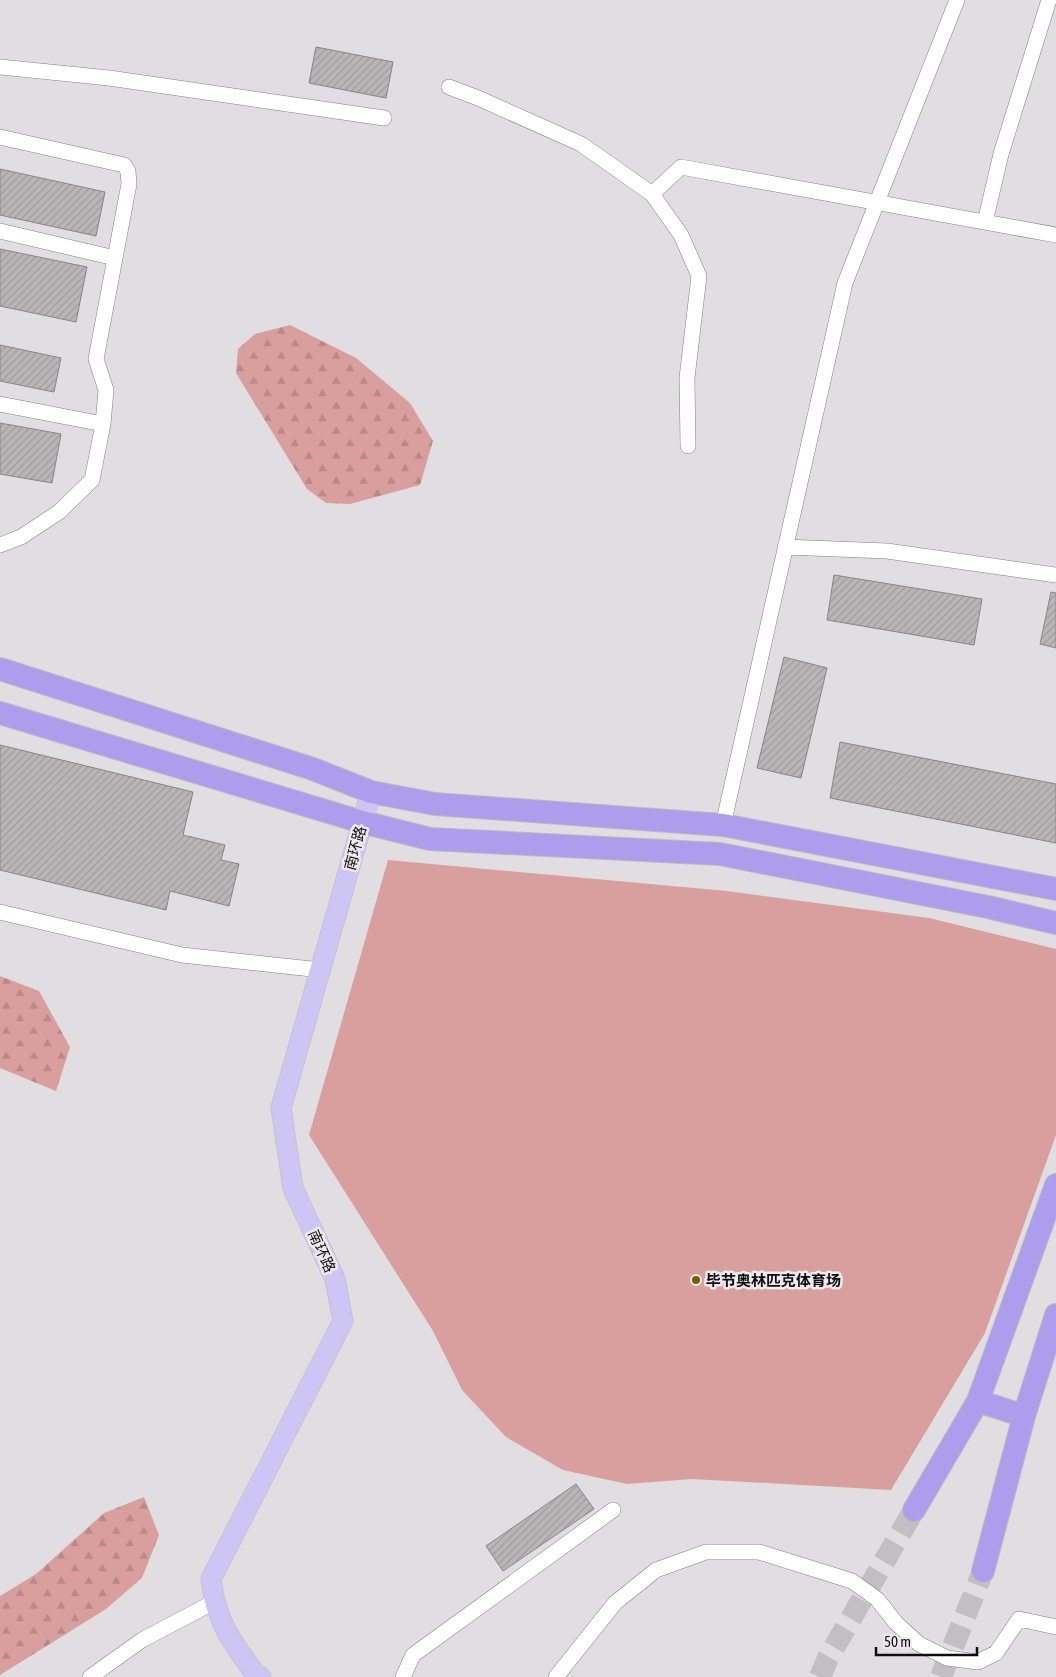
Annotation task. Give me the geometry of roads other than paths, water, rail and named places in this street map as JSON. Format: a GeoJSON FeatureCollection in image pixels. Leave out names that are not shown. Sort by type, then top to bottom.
{"type":"FeatureCollection","features":[{"type":"Feature","properties":{"kind":"highway"},"geometry":{"type":"LineString","coordinates":[[0,669],[313,769],[371,792],[435,804],[723,825],[1056,889]]}},
{"type":"Feature","properties":{"kind":"highway"},"geometry":{"type":"LineString","coordinates":[[0,713],[362,822],[430,839],[720,854],[988,906],[1056,923]]}},
{"type":"Feature","properties":{"kind":"highway"},"geometry":{"type":"LineString","coordinates":[[914,1510],[978,1401],[1056,1185]]}},
{"type":"Feature","properties":{"kind":"highway"},"geometry":{"type":"LineString","coordinates":[[982,1572],[1024,1416],[1050,1356],[1056,1315]]}},
{"type":"Feature","properties":{"kind":"highway"},"geometry":{"type":"LineString","coordinates":[[978,1401],[1024,1416]]}},
{"type":"Feature","properties":{"kind":"main road","name":"南环路"},"geometry":{"type":"LineString","coordinates":[[261,1677],[256,1676],[227,1636],[214,1602],[210,1579],[343,1321],[335,1279],[293,1188],[281,1108],[371,792]]}},
{"type":"Feature","properties":{"kind":"street"},"geometry":{"type":"LineString","coordinates":[[723,825],[844,283],[957,0]]}},
{"type":"Feature","properties":{"kind":"street"},"geometry":{"type":"LineString","coordinates":[[985,222],[1001,154],[1049,0]]}},
{"type":"Feature","properties":{"kind":"street"},"geometry":{"type":"LineString","coordinates":[[0,66],[109,78],[384,118]]}},
{"type":"Feature","properties":{"kind":"street"},"geometry":{"type":"LineString","coordinates":[[449,88],[478,98],[580,144],[652,194],[681,235],[698,276],[687,378],[688,446]]}},
{"type":"Feature","properties":{"kind":"street"},"geometry":{"type":"LineString","coordinates":[[0,137],[124,165],[128,171],[129,184],[96,360],[106,390],[103,424],[92,480],[82,492],[44,522],[21,537],[0,545]]}},
{"type":"Feature","properties":{"kind":"street"},"geometry":{"type":"LineString","coordinates":[[652,194],[682,167],[877,204],[1056,235]]}},
{"type":"Feature","properties":{"kind":"street"},"geometry":{"type":"LineString","coordinates":[[0,231],[115,258]]}},
{"type":"Feature","properties":{"kind":"street"},"geometry":{"type":"LineString","coordinates":[[0,404],[103,424]]}},
{"type":"Feature","properties":{"kind":"street"},"geometry":{"type":"LineString","coordinates":[[786,547],[886,551],[1056,575]]}},
{"type":"Feature","properties":{"kind":"street"},"geometry":{"type":"LineString","coordinates":[[0,912],[182,955],[321,970]]}},
{"type":"Feature","properties":{"kind":"street"},"geometry":{"type":"LineString","coordinates":[[403,1677],[413,1654],[613,1510]]}},
{"type":"Feature","properties":{"kind":"street"},"geometry":{"type":"LineString","coordinates":[[556,1677],[615,1603],[656,1570],[706,1552],[759,1552],[852,1581],[877,1599],[896,1623],[919,1644],[947,1658],[978,1662],[996,1653],[1019,1619],[1056,1627]]}},
{"type":"Feature","properties":{"kind":"street"},"geometry":{"type":"LineString","coordinates":[[90,1677],[142,1640],[214,1602]]}},
{"type":"Feature","properties":{"kind":"tunnel"},"geometry":{"type":"LineString","coordinates":[[820,1677],[828,1658],[914,1510]]}},
{"type":"Feature","properties":{"kind":"tunnel"},"geometry":{"type":"LineString","coordinates":[[941,1677],[983,1571]]}},
{"type":"Feature","properties":{"kind":"place","name":"毕节奥林匹克体育场"},"geometry":{"type":"Point","coordinates":[696,1280]}}]}
